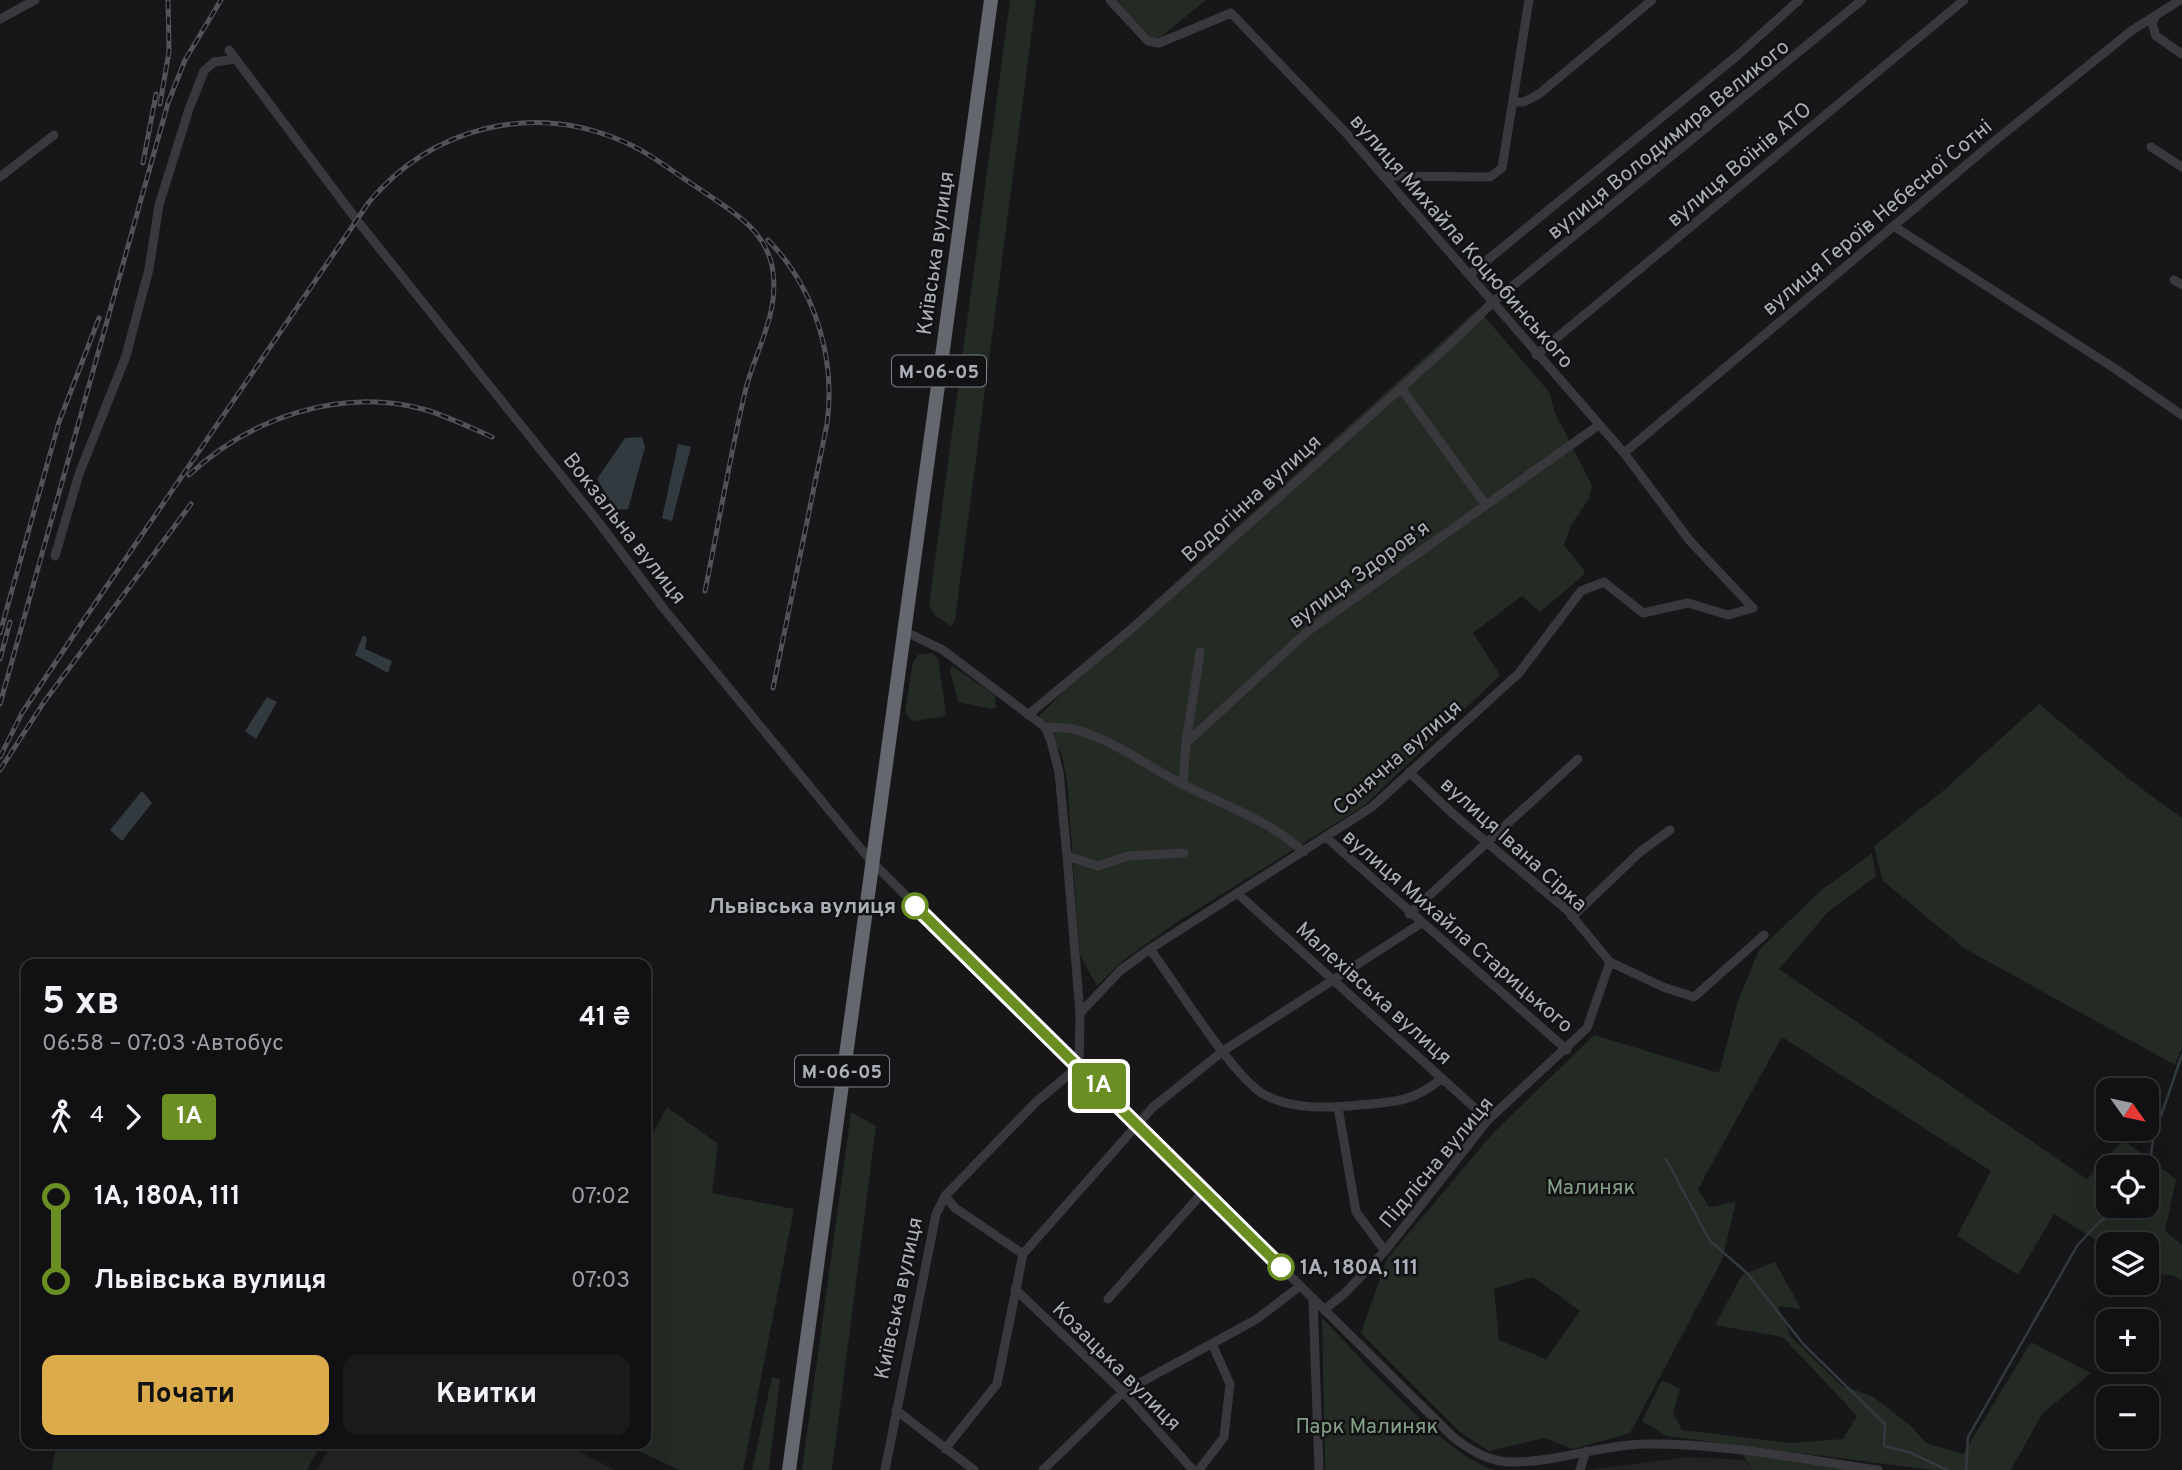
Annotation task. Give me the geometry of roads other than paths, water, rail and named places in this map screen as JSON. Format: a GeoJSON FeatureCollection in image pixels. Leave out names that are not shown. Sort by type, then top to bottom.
{"type":"FeatureCollection","features":[{"type":"Feature","properties":{"kind":"highway","name":"Київська вулиця"},"geometry":{"type":"LineString","coordinates":[[904,631],[991,0]]}},
{"type":"Feature","properties":{"kind":"highway","name":"М-06-05"},"geometry":{"type":"LineString","coordinates":[[789,1470],[904,631]]}},
{"type":"Feature","properties":{"kind":"street"},"geometry":{"type":"LineString","coordinates":[[0,19],[35,0]]}},
{"type":"Feature","properties":{"kind":"street","name":"вулиця Михайла Коцюбинського"},"geometry":{"type":"LineString","coordinates":[[1110,0],[1148,41],[1159,43],[1231,13],[1383,176],[1624,453],[1690,541],[1754,608],[1728,615],[1688,603],[1643,613]]}},
{"type":"Feature","properties":{"kind":"street"},"geometry":{"type":"LineString","coordinates":[[1383,176],[1490,177],[1502,168],[1529,0]]}},
{"type":"Feature","properties":{"kind":"street"},"geometry":{"type":"LineString","coordinates":[[1513,102],[1524,102],[1539,94],[1652,0]]}},
{"type":"Feature","properties":{"kind":"street","name":"вулиця Володимира Великого"},"geometry":{"type":"LineString","coordinates":[[1469,275],[1746,49],[1799,0]]}},
{"type":"Feature","properties":{"kind":"street","name":"вулиця Володимира Великого"},"geometry":{"type":"LineString","coordinates":[[1493,302],[1863,0]]}},
{"type":"Feature","properties":{"kind":"street","name":"вулиця Воїнів АТО"},"geometry":{"type":"LineString","coordinates":[[1536,354],[1964,0]]}},
{"type":"Feature","properties":{"kind":"street","name":"вулиця Героїв Небесної Сотні"},"geometry":{"type":"LineString","coordinates":[[1624,453],[2122,38],[2180,0]]}},
{"type":"Feature","properties":{"kind":"street"},"geometry":{"type":"LineString","coordinates":[[2156,15],[2151,23],[2156,36],[2182,54]]}},
{"type":"Feature","properties":{"kind":"street","name":"Вокзальна вулиця"},"geometry":{"type":"LineString","coordinates":[[229,50],[353,215],[575,491],[664,609],[871,861]]}},
{"type":"Feature","properties":{"kind":"street"},"geometry":{"type":"LineString","coordinates":[[55,556],[79,474],[126,356],[149,269],[159,205],[189,109],[204,71],[214,62],[236,59]]}},
{"type":"Feature","properties":{"kind":"street"},"geometry":{"type":"LineString","coordinates":[[0,177],[54,135]]}},
{"type":"Feature","properties":{"kind":"street"},"geometry":{"type":"LineString","coordinates":[[2151,146],[2182,167]]}},
{"type":"Feature","properties":{"kind":"street"},"geometry":{"type":"LineString","coordinates":[[1895,227],[2117,369],[2182,415]]}},
{"type":"Feature","properties":{"kind":"street","name":"Водогінна вулиця"},"geometry":{"type":"LineString","coordinates":[[1028,715],[1129,630],[1401,388],[1493,302]]}},
{"type":"Feature","properties":{"kind":"street"},"geometry":{"type":"LineString","coordinates":[[1401,388],[1485,504]]}},
{"type":"Feature","properties":{"kind":"street","name":"вулиця Здоровʼя"},"geometry":{"type":"LineString","coordinates":[[1186,743],[1308,631],[1599,425]]}},
{"type":"Feature","properties":{"kind":"street","name":"Сонячна вулиця"},"geometry":{"type":"LineString","coordinates":[[1080,1013],[1121,970],[1150,949],[1372,807],[1519,673],[1581,591],[1604,582],[1643,613]]}},
{"type":"Feature","properties":{"kind":"street"},"geometry":{"type":"LineString","coordinates":[[904,631],[943,650],[1045,727],[1076,729],[1138,758],[1183,784],[1283,834],[1304,852]]}},
{"type":"Feature","properties":{"kind":"street"},"geometry":{"type":"LineString","coordinates":[[1183,784],[1186,743],[1200,652]]}},
{"type":"Feature","properties":{"kind":"street"},"geometry":{"type":"LineString","coordinates":[[1045,727],[1059,772],[1080,1013],[1079,1066]]}},
{"type":"Feature","properties":{"kind":"street"},"geometry":{"type":"LineString","coordinates":[[1409,914],[1578,759]]}},
{"type":"Feature","properties":{"kind":"street","name":"вулиця Івана Сірка"},"geometry":{"type":"LineString","coordinates":[[1409,772],[1572,917],[1610,962],[1663,987],[1694,997],[1764,935]]}},
{"type":"Feature","properties":{"kind":"street"},"geometry":{"type":"LineString","coordinates":[[1572,917],[1640,852],[1670,830]]}},
{"type":"Feature","properties":{"kind":"street","name":"вулиця Михайла Старицького"},"geometry":{"type":"LineString","coordinates":[[1327,838],[1420,924],[1567,1050]]}},
{"type":"Feature","properties":{"kind":"street"},"geometry":{"type":"LineString","coordinates":[[1067,856],[1098,866],[1128,856],[1184,853]]}},
{"type":"Feature","properties":{"kind":"street"},"geometry":{"type":"LineString","coordinates":[[871,861],[1466,1447],[1483,1456],[1512,1462],[1633,1445],[1681,1446],[1740,1450],[1878,1470]]}},
{"type":"Feature","properties":{"kind":"street","name":"Малехівська вулиця"},"geometry":{"type":"LineString","coordinates":[[1237,893],[1488,1120]]}},
{"type":"Feature","properties":{"kind":"street"},"geometry":{"type":"LineString","coordinates":[[945,1449],[997,1384],[1023,1254],[1152,1108],[1223,1051],[1420,924]]}},
{"type":"Feature","properties":{"kind":"street"},"geometry":{"type":"LineString","coordinates":[[1150,949],[1223,1051],[1263,1094],[1292,1106],[1338,1107],[1401,1102],[1423,1094],[1442,1078]]}},
{"type":"Feature","properties":{"kind":"street","name":"Підлісна вулиця"},"geometry":{"type":"LineString","coordinates":[[1324,1310],[1345,1293],[1385,1251],[1488,1120],[1567,1050],[1587,1028],[1610,962]]}},
{"type":"Feature","properties":{"kind":"street","name":"Київська вулиця"},"geometry":{"type":"LineString","coordinates":[[885,1470],[936,1213],[944,1196],[1036,1102],[1079,1066]]}},
{"type":"Feature","properties":{"kind":"street"},"geometry":{"type":"LineString","coordinates":[[1338,1107],[1356,1212],[1385,1251]]}},
{"type":"Feature","properties":{"kind":"street"},"geometry":{"type":"LineString","coordinates":[[1108,1299],[1204,1191]]}},
{"type":"Feature","properties":{"kind":"street"},"geometry":{"type":"LineString","coordinates":[[944,1196],[955,1208],[1023,1254]]}},
{"type":"Feature","properties":{"kind":"street"},"geometry":{"type":"LineString","coordinates":[[1044,1470],[1123,1392],[1257,1319],[1300,1286]]}},
{"type":"Feature","properties":{"kind":"street","name":"Козацька вулиця"},"geometry":{"type":"LineString","coordinates":[[1015,1289],[1123,1392],[1196,1470]]}},
{"type":"Feature","properties":{"kind":"street"},"geometry":{"type":"LineString","coordinates":[[1313,1299],[1319,1470]]}},
{"type":"Feature","properties":{"kind":"street"},"geometry":{"type":"LineString","coordinates":[[1196,1470],[1224,1437],[1230,1384],[1212,1344]]}},
{"type":"Feature","properties":{"kind":"street"},"geometry":{"type":"LineString","coordinates":[[897,1410],[974,1470]]}},
{"type":"Feature","properties":{"kind":"street"},"geometry":{"type":"LineString","coordinates":[[1580,1470],[1586,1451]]}},
{"type":"Feature","properties":{"kind":"waterway"},"geometry":{"type":"LineString","coordinates":[[2151,1155],[2153,1139],[2182,1055]]}},
{"type":"Feature","properties":{"kind":"waterway"},"geometry":{"type":"LineString","coordinates":[[1666,1159],[1710,1241],[1747,1273],[1804,1345],[1885,1424],[1884,1446],[1909,1452],[1947,1470]]}},
{"type":"Feature","properties":{"kind":"waterway"},"geometry":{"type":"LineString","coordinates":[[1966,1470],[1968,1437],[2077,1246],[2100,1221],[2107,1218]]}},
{"type":"Feature","properties":{"kind":"railway"},"geometry":{"type":"LineString","coordinates":[[160,104],[169,52],[168,0]]}},
{"type":"Feature","properties":{"kind":"railway"},"geometry":{"type":"LineString","coordinates":[[0,704],[168,103],[185,60],[221,0]]}},
{"type":"Feature","properties":{"kind":"railway"},"geometry":{"type":"LineString","coordinates":[[143,163],[156,94]]}},
{"type":"Feature","properties":{"kind":"railway"},"geometry":{"type":"LineString","coordinates":[[0,757],[22,713],[81,624],[369,202],[394,176],[422,155],[453,139],[485,129],[519,123],[553,124],[588,129],[622,141],[651,156],[743,220],[768,252],[774,282],[771,313],[746,388],[705,591]]}},
{"type":"Feature","properties":{"kind":"railway"},"geometry":{"type":"LineString","coordinates":[[768,240],[784,259],[810,302],[825,349],[829,399],[827,424],[773,688]]}},
{"type":"Feature","properties":{"kind":"railway"},"geometry":{"type":"LineString","coordinates":[[0,633],[59,422],[99,318]]}},
{"type":"Feature","properties":{"kind":"railway"},"geometry":{"type":"LineString","coordinates":[[189,475],[213,455],[268,423],[329,405],[392,403],[423,409],[492,437]]}},
{"type":"Feature","properties":{"kind":"railway"},"geometry":{"type":"LineString","coordinates":[[0,770],[44,702],[191,504]]}},
{"type":"Feature","properties":{"kind":"railway"},"geometry":{"type":"LineString","coordinates":[[0,659],[10,622]]}},
{"type":"Feature","properties":{"kind":"place","name":"Львівська вулиця"},"geometry":{"type":"Point","coordinates":[915,906]}},
{"type":"Feature","properties":{"kind":"place","name":"1А, 180А, 111"},"geometry":{"type":"Point","coordinates":[1281,1267]}},
{"type":"Feature","properties":{"kind":"park label","name":"Малиняк"},"geometry":{"type":"Point","coordinates":[1591,1187]}},
{"type":"Feature","properties":{"kind":"park label","name":"Парк Малиняк"},"geometry":{"type":"Point","coordinates":[1367,1426]}}]}
